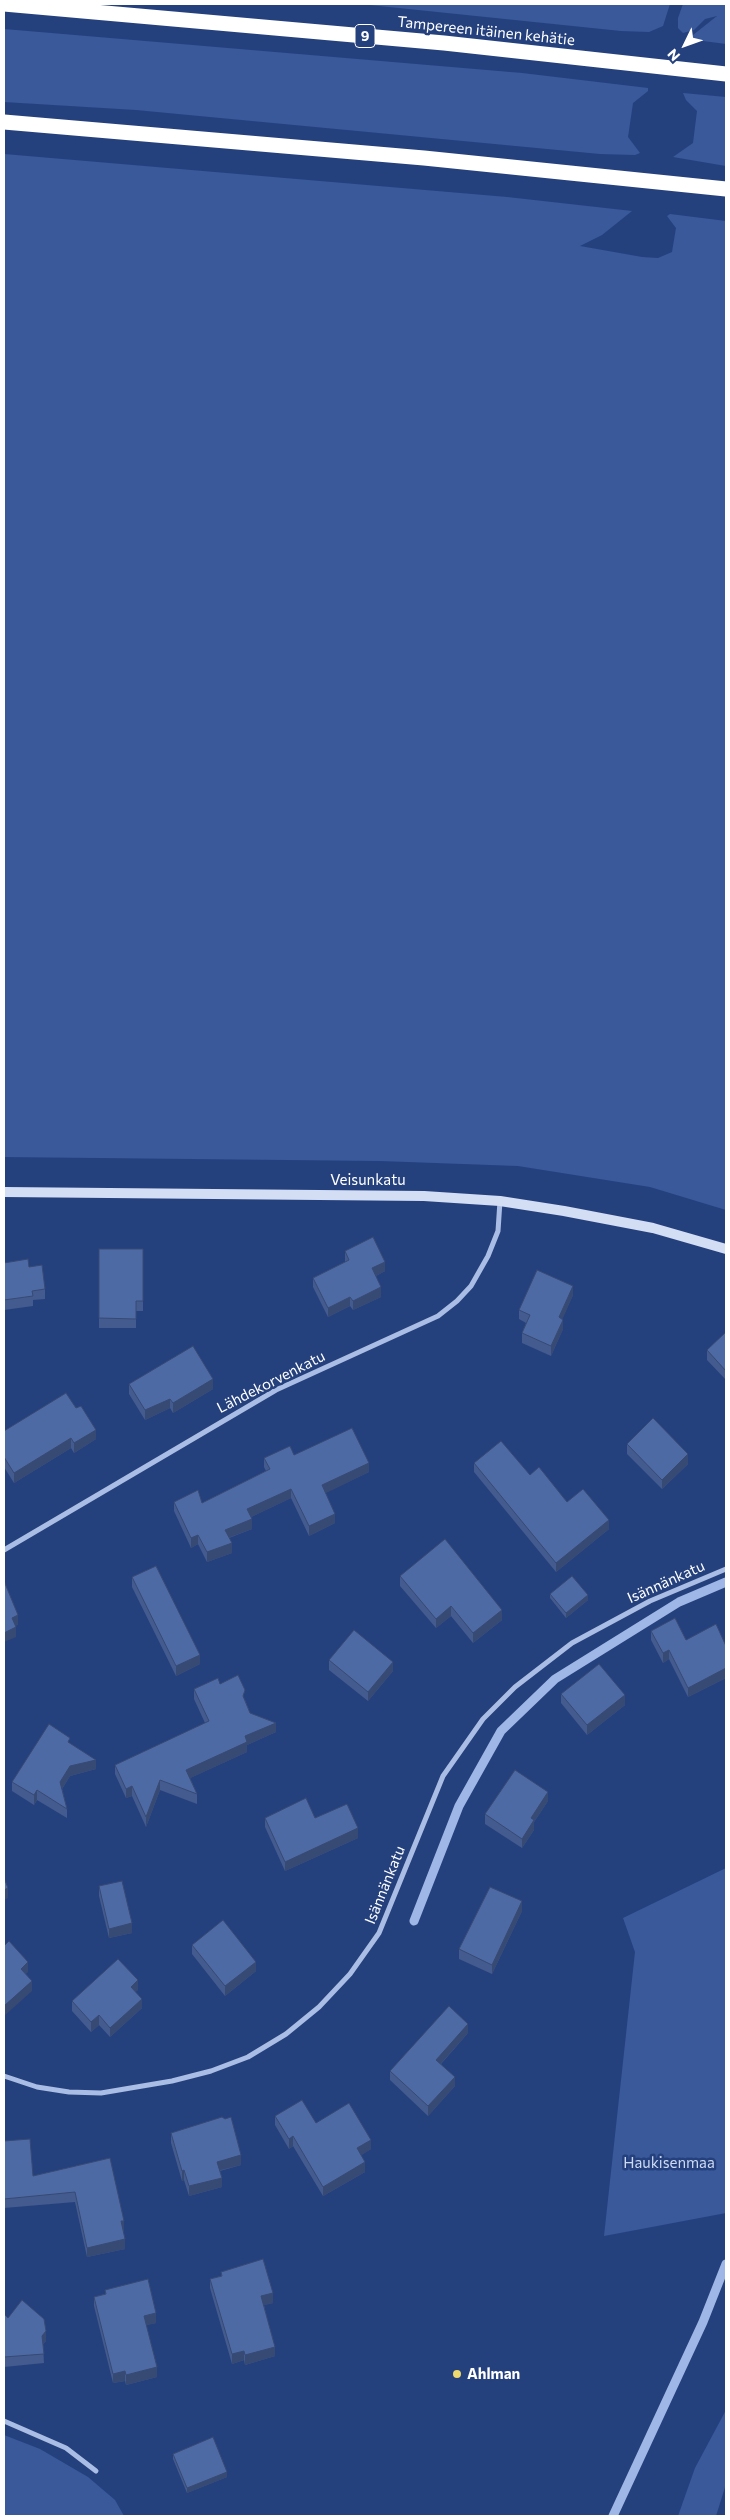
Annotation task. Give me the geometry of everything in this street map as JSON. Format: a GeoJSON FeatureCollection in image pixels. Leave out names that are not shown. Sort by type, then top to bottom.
{"type":"FeatureCollection","features":[{"type":"Feature","properties":{"kind":"highway","name":"Tampereen itäinen kehätie"},"geometry":{"type":"LineString","coordinates":[[4,4],[444,44],[726,74]]}},
{"type":"Feature","properties":{"kind":"highway"},"geometry":{"type":"LineString","coordinates":[[4,122],[424,158],[726,189]]}},
{"type":"Feature","properties":{"kind":"street","name":"Veisunkatu"},"geometry":{"type":"LineString","coordinates":[[4,1192],[424,1196],[500,1201],[653,1228],[726,1249]]}},
{"type":"Feature","properties":{"kind":"street","name":"Lähdekorvenkatu"},"geometry":{"type":"LineString","coordinates":[[4,1550],[276,1390],[438,1316],[457,1301],[471,1286],[488,1256],[498,1231],[500,1201]]}},
{"type":"Feature","properties":{"kind":"street","name":"Isännänkatu"},"geometry":{"type":"LineString","coordinates":[[4,2076],[45,2088],[101,2093],[172,2081],[211,2071],[248,2056],[286,2034],[319,2007],[350,1974],[379,1933],[443,1776],[483,1719],[515,1687],[572,1643],[650,1601],[726,1569]]}},
{"type":"Feature","properties":{"kind":"street"},"geometry":{"type":"LineString","coordinates":[[4,2421],[66,2448],[96,2471]]}},
{"type":"Feature","properties":{"kind":"green space"},"geometry":{"type":"Polygon","coordinates":[[[360,4],[670,4],[663,26],[649,32],[621,31],[360,4]]]}},
{"type":"Feature","properties":{"kind":"green space"},"geometry":{"type":"Polygon","coordinates":[[[683,4],[726,4],[726,44],[688,39],[717,16],[705,19],[694,30],[683,33],[678,28],[678,18],[683,4]]]}},
{"type":"Feature","properties":{"kind":"green space"},"geometry":{"type":"Polygon","coordinates":[[[4,29],[522,73],[648,88],[648,91],[633,103],[628,137],[640,153],[635,155],[600,154],[136,110],[4,102],[4,29]]]}},
{"type":"Feature","properties":{"kind":"green space"},"geometry":{"type":"Polygon","coordinates":[[[683,93],[726,97],[726,166],[673,157],[693,143],[697,111],[686,100],[683,93]]]}},
{"type":"Feature","properties":{"kind":"green space"},"geometry":{"type":"Polygon","coordinates":[[[4,154],[507,197],[632,211],[602,235],[580,246],[642,257],[658,258],[672,252],[676,228],[667,216],[670,214],[726,221],[726,1210],[650,1187],[518,1166],[380,1161],[4,1157],[4,154]]]}},
{"type":"Feature","properties":{"kind":"green space","name":"Haukisenmaa"},"geometry":{"type":"Polygon","coordinates":[[[726,1868],[726,2213],[604,2236],[635,1952],[623,1918],[726,1868]]]}},
{"type":"Feature","properties":{"kind":"green space"},"geometry":{"type":"Polygon","coordinates":[[[726,2410],[726,2484],[716,2516],[678,2516],[695,2468],[726,2410]]]}},
{"type":"Feature","properties":{"kind":"green space"},"geometry":{"type":"Polygon","coordinates":[[[4,2435],[40,2449],[88,2477],[115,2500],[124,2516],[4,2516],[4,2435]]]}},
{"type":"Feature","properties":{"kind":"building"},"geometry":{"type":"Polygon","coordinates":[[[373,1237],[385,1262],[372,1268],[381,1287],[353,1301],[350,1297],[328,1308],[313,1278],[349,1260],[345,1251],[373,1237]]]}},
{"type":"Feature","properties":{"kind":"building"},"geometry":{"type":"Polygon","coordinates":[[[99,1249],[143,1249],[143,1301],[136,1301],[136,1319],[99,1318],[99,1249]]]}},
{"type":"Feature","properties":{"kind":"building"},"geometry":{"type":"Polygon","coordinates":[[[28,1259],[29,1267],[42,1265],[45,1289],[32,1291],[33,1296],[4,1300],[4,1263],[28,1259]]]}},
{"type":"Feature","properties":{"kind":"building"},"geometry":{"type":"Polygon","coordinates":[[[537,1270],[573,1286],[559,1317],[563,1320],[551,1346],[522,1333],[530,1315],[519,1310],[537,1270]]]}},
{"type":"Feature","properties":{"kind":"building"},"geometry":{"type":"Polygon","coordinates":[[[726,1332],[726,1371],[707,1350],[726,1332]]]}},
{"type":"Feature","properties":{"kind":"building"},"geometry":{"type":"Polygon","coordinates":[[[193,1346],[213,1379],[173,1403],[170,1399],[145,1410],[129,1384],[193,1346]]]}},
{"type":"Feature","properties":{"kind":"building"},"geometry":{"type":"Polygon","coordinates":[[[66,1393],[76,1408],[81,1406],[96,1430],[74,1443],[71,1438],[14,1473],[4,1457],[4,1431],[66,1393]]]}},
{"type":"Feature","properties":{"kind":"building"},"geometry":{"type":"Polygon","coordinates":[[[653,1418],[688,1454],[662,1480],[627,1444],[653,1418]]]}},
{"type":"Feature","properties":{"kind":"building"},"geometry":{"type":"Polygon","coordinates":[[[352,1428],[369,1463],[322,1485],[335,1514],[309,1526],[291,1489],[247,1509],[252,1519],[225,1530],[232,1543],[207,1552],[198,1535],[191,1538],[174,1502],[198,1490],[202,1503],[270,1469],[264,1458],[290,1446],[294,1455],[352,1428]]]}},
{"type":"Feature","properties":{"kind":"building"},"geometry":{"type":"Polygon","coordinates":[[[501,1441],[530,1475],[539,1467],[567,1502],[583,1489],[609,1520],[556,1563],[474,1463],[501,1441]]]}},
{"type":"Feature","properties":{"kind":"building"},"geometry":{"type":"Polygon","coordinates":[[[445,1539],[502,1610],[473,1633],[451,1606],[436,1619],[400,1576],[445,1539]]]}},
{"type":"Feature","properties":{"kind":"building"},"geometry":{"type":"Polygon","coordinates":[[[156,1566],[200,1655],[176,1666],[132,1577],[156,1566]]]}},
{"type":"Feature","properties":{"kind":"building"},"geometry":{"type":"Polygon","coordinates":[[[572,1576],[588,1595],[566,1613],[550,1594],[572,1576]]]}},
{"type":"Feature","properties":{"kind":"building"},"geometry":{"type":"Polygon","coordinates":[[[4,1581],[18,1615],[12,1618],[16,1627],[4,1633],[4,1581]]]}},
{"type":"Feature","properties":{"kind":"building"},"geometry":{"type":"Polygon","coordinates":[[[675,1618],[686,1640],[716,1624],[726,1646],[726,1668],[688,1688],[669,1650],[663,1653],[651,1631],[675,1618]]]}},
{"type":"Feature","properties":{"kind":"building"},"geometry":{"type":"Polygon","coordinates":[[[354,1630],[393,1662],[368,1692],[329,1660],[354,1630]]]}},
{"type":"Feature","properties":{"kind":"building"},"geometry":{"type":"Polygon","coordinates":[[[599,1664],[625,1695],[587,1725],[561,1694],[599,1664]]]}},
{"type":"Feature","properties":{"kind":"building"},"geometry":{"type":"Polygon","coordinates":[[[238,1675],[245,1690],[243,1696],[250,1713],[276,1723],[245,1736],[247,1742],[186,1770],[197,1794],[160,1780],[146,1817],[132,1786],[126,1789],[115,1765],[209,1721],[194,1689],[218,1678],[220,1684],[238,1675]]]}},
{"type":"Feature","properties":{"kind":"building"},"geometry":{"type":"Polygon","coordinates":[[[49,1724],[70,1738],[68,1742],[96,1760],[70,1766],[60,1782],[67,1809],[37,1790],[34,1795],[12,1782],[49,1724]]]}},
{"type":"Feature","properties":{"kind":"building"},"geometry":{"type":"Polygon","coordinates":[[[515,1770],[548,1792],[531,1818],[534,1820],[522,1839],[485,1814],[515,1770]]]}},
{"type":"Feature","properties":{"kind":"building"},"geometry":{"type":"Polygon","coordinates":[[[306,1798],[315,1818],[347,1804],[358,1828],[285,1862],[265,1818],[306,1798]]]}},
{"type":"Feature","properties":{"kind":"building"},"geometry":{"type":"Polygon","coordinates":[[[4,1878],[8,1888],[4,1890],[4,1878]]]}},
{"type":"Feature","properties":{"kind":"building"},"geometry":{"type":"Polygon","coordinates":[[[122,1881],[132,1923],[109,1929],[99,1886],[122,1881]]]}},
{"type":"Feature","properties":{"kind":"building"},"geometry":{"type":"Polygon","coordinates":[[[490,1887],[522,1901],[492,1965],[459,1949],[490,1887]]]}},
{"type":"Feature","properties":{"kind":"building"},"geometry":{"type":"Polygon","coordinates":[[[223,1920],[256,1962],[225,1986],[192,1945],[223,1920]]]}},
{"type":"Feature","properties":{"kind":"building"},"geometry":{"type":"Polygon","coordinates":[[[9,1941],[28,1962],[21,1969],[32,1981],[4,2006],[4,1946],[9,1941]]]}},
{"type":"Feature","properties":{"kind":"building"},"geometry":{"type":"Polygon","coordinates":[[[118,1959],[138,1980],[131,1987],[142,1999],[110,2028],[99,2015],[91,2022],[72,2001],[118,1959]]]}},
{"type":"Feature","properties":{"kind":"building"},"geometry":{"type":"Polygon","coordinates":[[[449,2006],[468,2024],[436,2060],[455,2077],[428,2106],[390,2071],[449,2006]]]}},
{"type":"Feature","properties":{"kind":"building"},"geometry":{"type":"Polygon","coordinates":[[[302,2100],[316,2123],[349,2103],[371,2140],[357,2148],[365,2162],[323,2187],[293,2136],[289,2139],[275,2116],[302,2100]]]}},
{"type":"Feature","properties":{"kind":"building"},"geometry":{"type":"Polygon","coordinates":[[[222,2117],[225,2119],[231,2117],[241,2155],[217,2162],[222,2178],[189,2186],[184,2170],[182,2171],[171,2133],[222,2117]]]}},
{"type":"Feature","properties":{"kind":"building"},"geometry":{"type":"Polygon","coordinates":[[[30,2139],[33,2176],[110,2158],[124,2221],[121,2221],[125,2239],[87,2248],[75,2192],[4,2199],[4,2141],[30,2139]]]}},
{"type":"Feature","properties":{"kind":"building"},"geometry":{"type":"Polygon","coordinates":[[[263,2259],[273,2293],[261,2296],[275,2347],[245,2355],[244,2351],[232,2354],[210,2279],[222,2276],[221,2272],[263,2259]]]}},
{"type":"Feature","properties":{"kind":"building"},"geometry":{"type":"Polygon","coordinates":[[[148,2279],[156,2313],[144,2316],[157,2367],[126,2375],[125,2371],[113,2374],[94,2297],[106,2294],[105,2290],[148,2279]]]}},
{"type":"Feature","properties":{"kind":"building"},"geometry":{"type":"Polygon","coordinates":[[[22,2300],[44,2319],[46,2331],[42,2336],[44,2354],[4,2357],[4,2314],[8,2318],[22,2300]]]}},
{"type":"Feature","properties":{"kind":"building"},"geometry":{"type":"Polygon","coordinates":[[[213,2437],[227,2472],[187,2488],[173,2454],[213,2437]]]}},
{"type":"Feature","properties":{"kind":"waterway"},"geometry":{"type":"LineString","coordinates":[[414,1921],[459,1806],[501,1731],[555,1679],[679,1602],[726,1582]]}},
{"type":"Feature","properties":{"kind":"waterway"},"geometry":{"type":"LineString","coordinates":[[613,2516],[703,2322],[726,2264]]}},
{"type":"Feature","properties":{"kind":"place","name":"Ahlman"},"geometry":{"type":"Point","coordinates":[457,2374]}}]}
